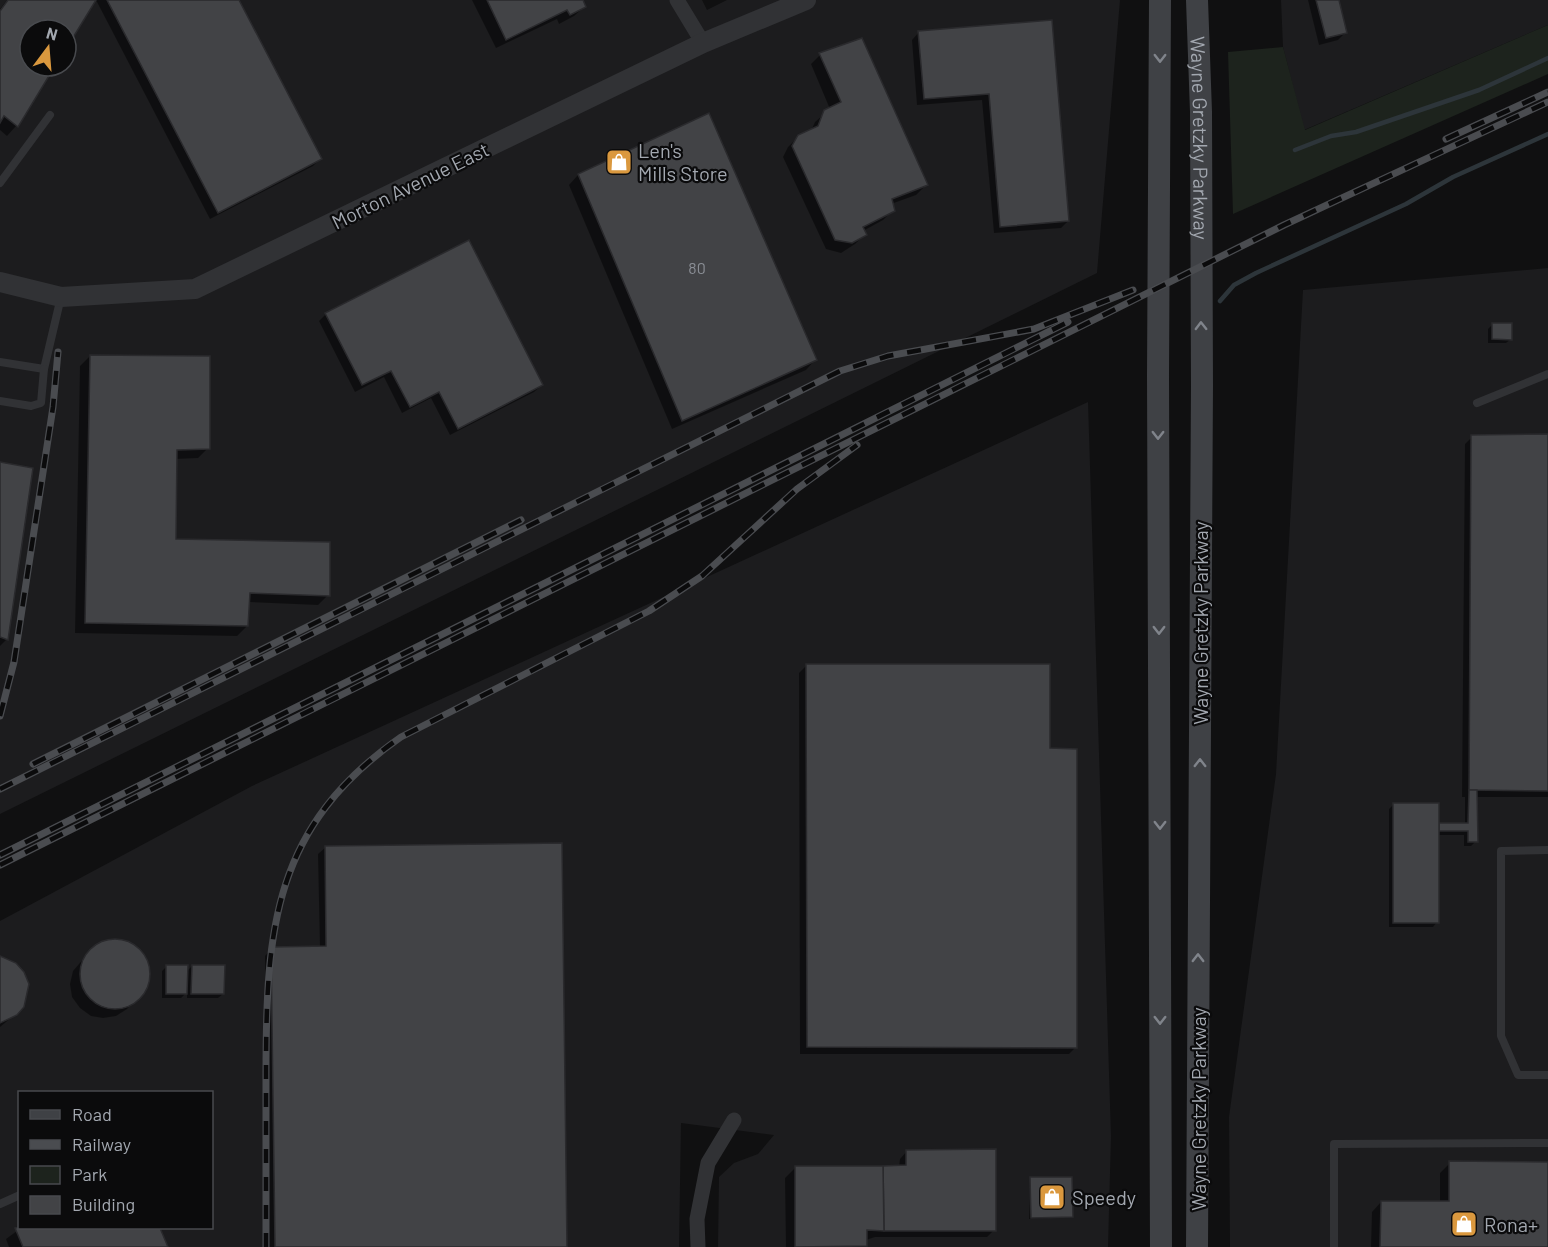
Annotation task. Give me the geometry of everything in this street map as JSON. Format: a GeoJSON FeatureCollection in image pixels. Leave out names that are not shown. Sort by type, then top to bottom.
{"type":"FeatureCollection","features":[{"type":"Feature","properties":{"kind":"main road","name":"Wayne Gretzky Parkway"},"geometry":{"type":"LineString","coordinates":[[1160,0],[1161,220],[1158,376],[1161,1247]]}},
{"type":"Feature","properties":{"kind":"main road","name":"Wayne Gretzky Parkway"},"geometry":{"type":"LineString","coordinates":[[1197,0],[1201,112],[1202,385],[1197,1247]]}},
{"type":"Feature","properties":{"kind":"street"},"geometry":{"type":"LineString","coordinates":[[677,0],[703,43]]}},
{"type":"Feature","properties":{"kind":"street","name":"Morton Avenue East"},"geometry":{"type":"LineString","coordinates":[[0,282],[61,297],[195,289],[703,43],[806,0]]}},
{"type":"Feature","properties":{"kind":"street"},"geometry":{"type":"LineString","coordinates":[[698,1247],[697,1219],[708,1163],[734,1119]]}},
{"type":"Feature","properties":{"kind":"lane"},"geometry":{"type":"LineString","coordinates":[[0,183],[50,114]]}},
{"type":"Feature","properties":{"kind":"lane"},"geometry":{"type":"LineString","coordinates":[[0,401],[31,406],[41,403],[44,369],[61,297]]}},
{"type":"Feature","properties":{"kind":"lane"},"geometry":{"type":"LineString","coordinates":[[0,362],[44,369]]}},
{"type":"Feature","properties":{"kind":"lane"},"geometry":{"type":"LineString","coordinates":[[1477,403],[1548,374]]}},
{"type":"Feature","properties":{"kind":"lane"},"geometry":{"type":"LineString","coordinates":[[1548,850],[1501,851],[1501,1036],[1518,1075],[1548,1075]]}},
{"type":"Feature","properties":{"kind":"lane"},"geometry":{"type":"LineString","coordinates":[[1334,1247],[1334,1144],[1548,1143]]}},
{"type":"Feature","properties":{"kind":"lane"},"geometry":{"type":"LineString","coordinates":[[0,1204],[18,1196]]}},
{"type":"Feature","properties":{"kind":"shaded area"},"geometry":{"type":"Polygon","coordinates":[[[0,0],[702,0],[707,10],[727,0],[1120,0],[1097,273],[0,814],[0,0]]]}},
{"type":"Feature","properties":{"kind":"shaded area"},"geometry":{"type":"Polygon","coordinates":[[[1281,0],[1548,0],[1548,25],[1304,130],[1283,47],[1281,0]]]}},
{"type":"Feature","properties":{"kind":"shaded area"},"geometry":{"type":"Polygon","coordinates":[[[1548,268],[1548,1247],[1230,1247],[1229,1117],[1276,774],[1303,290],[1548,268]]]}},
{"type":"Feature","properties":{"kind":"shaded area"},"geometry":{"type":"Polygon","coordinates":[[[1088,402],[1111,1136],[1108,1247],[718,1247],[719,1177],[734,1163],[758,1154],[774,1135],[681,1123],[679,1247],[0,1247],[0,921],[252,786],[1088,402]]]}},
{"type":"Feature","properties":{"kind":"green space"},"geometry":{"type":"Polygon","coordinates":[[[1548,25],[1548,74],[1233,214],[1228,52],[1283,47],[1305,130],[1548,25]]]}},
{"type":"Feature","properties":{"kind":"building"},"geometry":{"type":"Polygon","coordinates":[[[8,0],[96,0],[78,29],[78,18],[18,18],[18,78],[48,78],[18,127],[4,116],[0,123],[0,11],[8,0]]]}},
{"type":"Feature","properties":{"kind":"building"},"geometry":{"type":"Polygon","coordinates":[[[107,0],[239,0],[322,159],[218,213],[107,0]]]}},
{"type":"Feature","properties":{"kind":"building"},"geometry":{"type":"Polygon","coordinates":[[[487,0],[583,0],[586,7],[570,15],[567,10],[506,40],[487,0]]]}},
{"type":"Feature","properties":{"kind":"building"},"geometry":{"type":"Polygon","coordinates":[[[1316,0],[1339,0],[1347,33],[1326,38],[1316,0]]]}},
{"type":"Feature","properties":{"kind":"building"},"geometry":{"type":"Polygon","coordinates":[[[1052,20],[1069,221],[1000,227],[989,94],[924,99],[918,31],[1052,20]]]}},
{"type":"Feature","properties":{"kind":"building"},"geometry":{"type":"Polygon","coordinates":[[[862,38],[928,185],[892,199],[895,211],[863,227],[867,235],[852,243],[835,240],[792,146],[798,135],[818,126],[824,110],[841,102],[819,53],[862,38]]]}},
{"type":"Feature","properties":{"kind":"building"},"geometry":{"type":"Polygon","coordinates":[[[709,113],[817,360],[682,421],[578,174],[709,113]]]}},
{"type":"Feature","properties":{"kind":"building"},"geometry":{"type":"Polygon","coordinates":[[[469,240],[543,385],[458,429],[439,392],[410,407],[391,371],[362,385],[325,313],[469,240]]]}},
{"type":"Feature","properties":{"kind":"building"},"geometry":{"type":"Polygon","coordinates":[[[1492,323],[1512,323],[1512,340],[1492,339],[1492,323]]]}},
{"type":"Feature","properties":{"kind":"building"},"geometry":{"type":"Polygon","coordinates":[[[90,355],[210,356],[210,449],[177,450],[176,539],[330,542],[330,596],[250,593],[248,626],[85,623],[90,355]]]}},
{"type":"Feature","properties":{"kind":"building"},"geometry":{"type":"Polygon","coordinates":[[[1548,434],[1548,791],[1469,790],[1471,435],[1548,434]]]}},
{"type":"Feature","properties":{"kind":"building"},"geometry":{"type":"Polygon","coordinates":[[[0,462],[33,468],[8,640],[0,637],[0,462]]]}},
{"type":"Feature","properties":{"kind":"building"},"geometry":{"type":"Polygon","coordinates":[[[806,664],[1050,664],[1050,748],[1077,749],[1077,1048],[807,1047],[806,664]]]}},
{"type":"Feature","properties":{"kind":"building"},"geometry":{"type":"Polygon","coordinates":[[[1469,790],[1477,790],[1478,842],[1468,842],[1468,831],[1439,831],[1439,823],[1468,823],[1469,790]]]}},
{"type":"Feature","properties":{"kind":"building"},"geometry":{"type":"Polygon","coordinates":[[[1393,803],[1439,803],[1439,923],[1393,923],[1393,803]]]}},
{"type":"Feature","properties":{"kind":"building"},"geometry":{"type":"Polygon","coordinates":[[[562,843],[567,1247],[275,1247],[271,947],[326,946],[325,846],[562,843]]]}},
{"type":"Feature","properties":{"kind":"building"},"geometry":{"type":"Polygon","coordinates":[[[115,939],[128,942],[140,949],[147,961],[150,974],[147,987],[140,999],[128,1006],[115,1009],[102,1006],[90,999],[83,987],[80,974],[83,961],[90,949],[102,942],[115,939]]]}},
{"type":"Feature","properties":{"kind":"building"},"geometry":{"type":"Polygon","coordinates":[[[0,956],[16,963],[24,972],[29,984],[24,1007],[17,1015],[0,1023],[0,956]]]}},
{"type":"Feature","properties":{"kind":"building"},"geometry":{"type":"Polygon","coordinates":[[[166,965],[188,965],[187,994],[166,994],[166,965]]]}},
{"type":"Feature","properties":{"kind":"building"},"geometry":{"type":"Polygon","coordinates":[[[192,965],[225,965],[224,994],[191,994],[192,965]]]}},
{"type":"Feature","properties":{"kind":"building"},"geometry":{"type":"Polygon","coordinates":[[[996,1149],[996,1231],[884,1231],[883,1166],[906,1165],[906,1150],[996,1149]]]}},
{"type":"Feature","properties":{"kind":"building","name":"Rona+"},"geometry":{"type":"Polygon","coordinates":[[[1449,1161],[1548,1162],[1548,1247],[1380,1247],[1381,1201],[1449,1201],[1449,1161]]]}},
{"type":"Feature","properties":{"kind":"building"},"geometry":{"type":"Polygon","coordinates":[[[795,1166],[883,1166],[884,1231],[867,1230],[867,1246],[795,1247],[795,1166]]]}},
{"type":"Feature","properties":{"kind":"building","name":"Speedy"},"geometry":{"type":"Polygon","coordinates":[[[1030,1177],[1072,1177],[1073,1217],[1031,1218],[1030,1177]]]}},
{"type":"Feature","properties":{"kind":"building"},"geometry":{"type":"Polygon","coordinates":[[[15,1228],[160,1229],[168,1247],[23,1247],[15,1228]]]}},
{"type":"Feature","properties":{"kind":"waterway"},"geometry":{"type":"LineString","coordinates":[[1295,150],[1331,136],[1356,132],[1479,90],[1548,58]]}},
{"type":"Feature","properties":{"kind":"waterway"},"geometry":{"type":"LineString","coordinates":[[1220,301],[1234,285],[1256,273],[1406,204],[1453,177],[1548,134]]}},
{"type":"Feature","properties":{"kind":"railway"},"geometry":{"type":"LineString","coordinates":[[1446,139],[1548,92]]}},
{"type":"Feature","properties":{"kind":"railway"},"geometry":{"type":"LineString","coordinates":[[0,865],[1284,225],[1548,102]]}},
{"type":"Feature","properties":{"kind":"railway"},"geometry":{"type":"LineString","coordinates":[[0,789],[840,371],[888,356],[1034,329],[1133,290]]}},
{"type":"Feature","properties":{"kind":"railway"},"geometry":{"type":"LineString","coordinates":[[0,855],[1068,322]]}},
{"type":"Feature","properties":{"kind":"railway"},"geometry":{"type":"LineString","coordinates":[[0,716],[14,662],[53,407],[58,352]]}},
{"type":"Feature","properties":{"kind":"railway"},"geometry":{"type":"LineString","coordinates":[[266,1247],[267,1022],[269,973],[275,927],[286,884],[302,845],[326,807],[358,771],[401,737],[649,611],[702,576],[797,489],[857,445]]}},
{"type":"Feature","properties":{"kind":"railway"},"geometry":{"type":"LineString","coordinates":[[33,764],[521,520]]}},
{"type":"Feature","properties":{"kind":"place","name":"Len's Mills Store"},"geometry":{"type":"Point","coordinates":[619,162]}},
{"type":"Feature","properties":{"kind":"place","name":"Speedy"},"geometry":{"type":"Point","coordinates":[1052,1197]}},
{"type":"Feature","properties":{"kind":"place","name":"Rona+"},"geometry":{"type":"Point","coordinates":[1464,1224]}}]}
